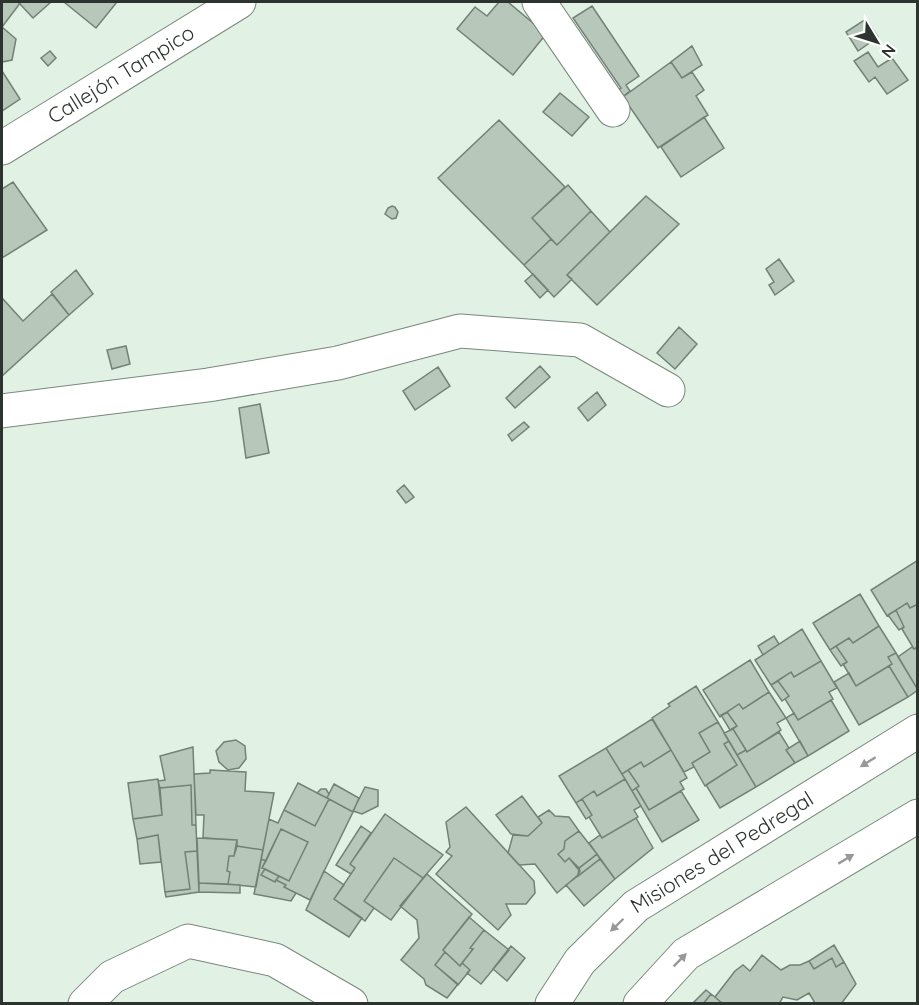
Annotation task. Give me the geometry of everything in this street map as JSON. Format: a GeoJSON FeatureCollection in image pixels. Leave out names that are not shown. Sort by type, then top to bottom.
{"type":"FeatureCollection","features":[{"type":"Feature","properties":{"kind":"street","name":"Callejón Tampico"},"geometry":{"type":"LineString","coordinates":[[2,148],[239,2]]}},
{"type":"Feature","properties":{"kind":"street"},"geometry":{"type":"LineString","coordinates":[[539,2],[613,110]]}},
{"type":"Feature","properties":{"kind":"street"},"geometry":{"type":"LineString","coordinates":[[2,411],[208,386],[338,363],[460,331],[580,340],[668,390]]}},
{"type":"Feature","properties":{"kind":"street","name":"Misiones del Pedregal"},"geometry":{"type":"LineString","coordinates":[[552,1004],[580,961],[636,906],[918,732]]}},
{"type":"Feature","properties":{"kind":"street"},"geometry":{"type":"LineString","coordinates":[[640,1004],[686,954],[918,816]]}},
{"type":"Feature","properties":{"kind":"street"},"geometry":{"type":"LineString","coordinates":[[85,1004],[112,977],[188,941],[275,960],[351,1004]]}},
{"type":"Feature","properties":{"kind":"building"},"geometry":{"type":"Polygon","coordinates":[[[2,2],[21,2],[2,27],[2,2]]]}},
{"type":"Feature","properties":{"kind":"building"},"geometry":{"type":"Polygon","coordinates":[[[51,2],[33,18],[19,3],[51,2]]]}},
{"type":"Feature","properties":{"kind":"building"},"geometry":{"type":"Polygon","coordinates":[[[64,2],[117,2],[96,28],[64,2]]]}},
{"type":"Feature","properties":{"kind":"building"},"geometry":{"type":"Polygon","coordinates":[[[499,2],[508,2],[546,34],[513,75],[457,29],[475,7],[487,16],[499,2]]]}},
{"type":"Feature","properties":{"kind":"building"},"geometry":{"type":"Polygon","coordinates":[[[592,6],[639,76],[626,85],[630,91],[621,98],[616,91],[621,88],[573,18],[592,6]]]}},
{"type":"Feature","properties":{"kind":"building"},"geometry":{"type":"Polygon","coordinates":[[[866,19],[878,37],[858,51],[846,32],[866,19]]]}},
{"type":"Feature","properties":{"kind":"building"},"geometry":{"type":"Polygon","coordinates":[[[2,27],[16,39],[12,60],[2,62],[2,27]]]}},
{"type":"Feature","properties":{"kind":"building"},"geometry":{"type":"Polygon","coordinates":[[[692,46],[702,65],[682,78],[671,62],[692,46]]]}},
{"type":"Feature","properties":{"kind":"building"},"geometry":{"type":"Polygon","coordinates":[[[50,51],[56,58],[48,66],[41,58],[50,51]]]}},
{"type":"Feature","properties":{"kind":"building"},"geometry":{"type":"Polygon","coordinates":[[[868,52],[878,67],[892,58],[908,80],[887,94],[875,77],[869,82],[854,61],[868,52]]]}},
{"type":"Feature","properties":{"kind":"building"},"geometry":{"type":"Polygon","coordinates":[[[671,62],[682,78],[692,72],[704,90],[696,96],[708,115],[658,148],[623,97],[671,62]]]}},
{"type":"Feature","properties":{"kind":"building"},"geometry":{"type":"Polygon","coordinates":[[[2,71],[20,99],[2,111],[2,71]]]}},
{"type":"Feature","properties":{"kind":"building"},"geometry":{"type":"Polygon","coordinates":[[[560,93],[589,117],[572,136],[543,112],[560,93]]]}},
{"type":"Feature","properties":{"kind":"building"},"geometry":{"type":"Polygon","coordinates":[[[704,117],[724,148],[681,177],[661,147],[704,117]]]}},
{"type":"Feature","properties":{"kind":"building"},"geometry":{"type":"Polygon","coordinates":[[[499,120],[565,187],[532,218],[551,239],[524,265],[438,178],[499,120]]]}},
{"type":"Feature","properties":{"kind":"building"},"geometry":{"type":"Polygon","coordinates":[[[13,182],[47,230],[2,258],[2,189],[13,182]]]}},
{"type":"Feature","properties":{"kind":"building"},"geometry":{"type":"Polygon","coordinates":[[[568,185],[591,211],[557,245],[532,218],[568,185]]]}},
{"type":"Feature","properties":{"kind":"building"},"geometry":{"type":"Polygon","coordinates":[[[646,196],[679,224],[597,305],[567,275],[646,196]]]}},
{"type":"Feature","properties":{"kind":"building"},"geometry":{"type":"Polygon","coordinates":[[[392,206],[398,212],[396,218],[392,219],[385,214],[392,206]]]}},
{"type":"Feature","properties":{"kind":"building"},"geometry":{"type":"Polygon","coordinates":[[[591,211],[610,232],[567,275],[572,279],[554,297],[524,265],[551,239],[557,245],[591,211]]]}},
{"type":"Feature","properties":{"kind":"building"},"geometry":{"type":"Polygon","coordinates":[[[779,259],[794,281],[775,295],[769,285],[774,282],[766,269],[779,259]]]}},
{"type":"Feature","properties":{"kind":"building"},"geometry":{"type":"Polygon","coordinates":[[[76,270],[93,294],[69,315],[51,292],[76,270]]]}},
{"type":"Feature","properties":{"kind":"building"},"geometry":{"type":"Polygon","coordinates":[[[533,274],[548,290],[540,298],[525,281],[533,274]]]}},
{"type":"Feature","properties":{"kind":"building"},"geometry":{"type":"Polygon","coordinates":[[[52,294],[69,315],[2,376],[2,298],[23,321],[52,294]]]}},
{"type":"Feature","properties":{"kind":"building"},"geometry":{"type":"Polygon","coordinates":[[[679,327],[697,344],[675,369],[657,353],[679,327]]]}},
{"type":"Feature","properties":{"kind":"building"},"geometry":{"type":"Polygon","coordinates":[[[126,346],[130,364],[112,369],[107,350],[126,346]]]}},
{"type":"Feature","properties":{"kind":"building"},"geometry":{"type":"Polygon","coordinates":[[[540,366],[550,377],[515,408],[506,398],[540,366]]]}},
{"type":"Feature","properties":{"kind":"building"},"geometry":{"type":"Polygon","coordinates":[[[438,367],[450,386],[415,410],[403,391],[438,367]]]}},
{"type":"Feature","properties":{"kind":"building"},"geometry":{"type":"Polygon","coordinates":[[[597,392],[606,405],[588,421],[578,408],[597,392]]]}},
{"type":"Feature","properties":{"kind":"building"},"geometry":{"type":"Polygon","coordinates":[[[260,404],[269,453],[246,458],[239,408],[260,404]]]}},
{"type":"Feature","properties":{"kind":"building"},"geometry":{"type":"Polygon","coordinates":[[[524,422],[529,427],[512,441],[508,435],[524,422]]]}},
{"type":"Feature","properties":{"kind":"building"},"geometry":{"type":"Polygon","coordinates":[[[404,485],[414,497],[406,503],[397,491],[404,485]]]}},
{"type":"Feature","properties":{"kind":"building"},"geometry":{"type":"Polygon","coordinates":[[[918,560],[918,604],[910,608],[907,603],[887,616],[871,590],[918,560]]]}},
{"type":"Feature","properties":{"kind":"building"},"geometry":{"type":"Polygon","coordinates":[[[860,594],[879,626],[853,643],[849,638],[830,650],[813,623],[860,594]]]}},
{"type":"Feature","properties":{"kind":"building"},"geometry":{"type":"Polygon","coordinates":[[[907,603],[910,608],[918,604],[918,647],[914,649],[902,629],[904,627],[896,610],[907,603]]]}},
{"type":"Feature","properties":{"kind":"building"},"geometry":{"type":"Polygon","coordinates":[[[896,610],[904,627],[899,630],[888,615],[896,610]]]}},
{"type":"Feature","properties":{"kind":"building"},"geometry":{"type":"Polygon","coordinates":[[[879,626],[896,653],[888,657],[892,664],[856,686],[843,664],[847,662],[836,646],[849,638],[853,643],[879,626]]]}},
{"type":"Feature","properties":{"kind":"building"},"geometry":{"type":"Polygon","coordinates":[[[802,629],[821,661],[794,677],[791,672],[771,685],[755,660],[802,629]]]}},
{"type":"Feature","properties":{"kind":"building"},"geometry":{"type":"Polygon","coordinates":[[[774,636],[779,644],[763,655],[758,646],[774,636]]]}},
{"type":"Feature","properties":{"kind":"building"},"geometry":{"type":"Polygon","coordinates":[[[836,646],[847,662],[841,666],[830,650],[836,646]]]}},
{"type":"Feature","properties":{"kind":"building"},"geometry":{"type":"Polygon","coordinates":[[[912,647],[914,649],[918,647],[918,690],[898,657],[912,647]]]}},
{"type":"Feature","properties":{"kind":"building"},"geometry":{"type":"Polygon","coordinates":[[[896,653],[918,690],[908,697],[889,666],[892,664],[888,657],[896,653]]]}},
{"type":"Feature","properties":{"kind":"building"},"geometry":{"type":"Polygon","coordinates":[[[750,660],[769,692],[743,709],[739,704],[720,717],[703,690],[750,660]]]}},
{"type":"Feature","properties":{"kind":"building"},"geometry":{"type":"Polygon","coordinates":[[[821,661],[837,688],[829,692],[833,699],[798,720],[785,699],[789,696],[778,681],[791,672],[794,677],[821,661]]]}},
{"type":"Feature","properties":{"kind":"building"},"geometry":{"type":"Polygon","coordinates":[[[889,666],[908,697],[859,725],[834,682],[849,673],[856,686],[889,666]]]}},
{"type":"Feature","properties":{"kind":"building"},"geometry":{"type":"Polygon","coordinates":[[[778,681],[789,696],[782,701],[771,685],[778,681]]]}},
{"type":"Feature","properties":{"kind":"building"},"geometry":{"type":"Polygon","coordinates":[[[696,686],[718,722],[699,733],[710,752],[692,763],[694,767],[684,772],[652,718],[670,706],[668,704],[696,686]]]}},
{"type":"Feature","properties":{"kind":"building"},"geometry":{"type":"Polygon","coordinates":[[[769,692],[786,718],[777,723],[781,730],[747,752],[733,729],[737,726],[727,712],[739,704],[743,709],[769,692]]]}},
{"type":"Feature","properties":{"kind":"building"},"geometry":{"type":"Polygon","coordinates":[[[831,700],[849,731],[808,756],[786,718],[794,713],[798,720],[831,700]]]}},
{"type":"Feature","properties":{"kind":"building"},"geometry":{"type":"Polygon","coordinates":[[[727,712],[737,726],[730,730],[721,715],[727,712]]]}},
{"type":"Feature","properties":{"kind":"building"},"geometry":{"type":"Polygon","coordinates":[[[652,719],[671,750],[644,767],[641,762],[622,774],[606,748],[652,719]]]}},
{"type":"Feature","properties":{"kind":"building"},"geometry":{"type":"Polygon","coordinates":[[[718,722],[729,741],[724,744],[737,765],[705,786],[692,763],[710,752],[699,733],[718,722]]]}},
{"type":"Feature","properties":{"kind":"building"},"geometry":{"type":"Polygon","coordinates":[[[733,729],[746,750],[737,755],[724,733],[733,729]]]}},
{"type":"Feature","properties":{"kind":"building"},"geometry":{"type":"Polygon","coordinates":[[[779,732],[789,748],[786,750],[795,763],[756,787],[737,755],[746,750],[747,752],[779,732]]]}},
{"type":"Feature","properties":{"kind":"building"},"geometry":{"type":"Polygon","coordinates":[[[236,740],[245,746],[246,759],[239,768],[228,770],[219,762],[216,751],[224,742],[236,740]]]}},
{"type":"Feature","properties":{"kind":"building"},"geometry":{"type":"Polygon","coordinates":[[[729,741],[756,787],[720,808],[706,785],[737,765],[724,744],[729,741]]]}},
{"type":"Feature","properties":{"kind":"building"},"geometry":{"type":"Polygon","coordinates":[[[800,741],[808,756],[795,763],[786,750],[800,741]]]}},
{"type":"Feature","properties":{"kind":"building"},"geometry":{"type":"Polygon","coordinates":[[[193,747],[196,825],[192,825],[191,785],[160,788],[158,781],[165,780],[160,756],[193,747]]]}},
{"type":"Feature","properties":{"kind":"building"},"geometry":{"type":"Polygon","coordinates":[[[606,748],[625,779],[597,796],[594,791],[576,803],[559,776],[606,748]]]}},
{"type":"Feature","properties":{"kind":"building"},"geometry":{"type":"Polygon","coordinates":[[[671,750],[687,778],[680,782],[684,789],[649,810],[636,788],[639,786],[628,770],[641,762],[644,767],[671,750]]]}},
{"type":"Feature","properties":{"kind":"building"},"geometry":{"type":"Polygon","coordinates":[[[210,770],[246,772],[245,791],[274,793],[263,850],[237,846],[237,840],[203,838],[204,815],[196,815],[194,774],[210,773],[210,770]]]}},
{"type":"Feature","properties":{"kind":"building"},"geometry":{"type":"Polygon","coordinates":[[[628,770],[639,786],[632,791],[622,774],[628,770]]]}},
{"type":"Feature","properties":{"kind":"building"},"geometry":{"type":"Polygon","coordinates":[[[158,779],[162,815],[133,819],[128,783],[158,779]]]}},
{"type":"Feature","properties":{"kind":"building"},"geometry":{"type":"Polygon","coordinates":[[[625,779],[641,806],[634,810],[638,817],[602,838],[589,817],[592,815],[582,799],[594,791],[597,796],[625,779]]]}},
{"type":"Feature","properties":{"kind":"building"},"geometry":{"type":"Polygon","coordinates":[[[298,783],[329,799],[315,826],[284,810],[298,783]]]}},
{"type":"Feature","properties":{"kind":"building"},"geometry":{"type":"Polygon","coordinates":[[[334,784],[359,798],[353,812],[327,798],[334,784]]]}},
{"type":"Feature","properties":{"kind":"building"},"geometry":{"type":"Polygon","coordinates":[[[191,785],[192,825],[196,825],[197,851],[185,852],[190,889],[165,892],[158,835],[137,839],[133,819],[162,815],[160,788],[191,785]]]}},
{"type":"Feature","properties":{"kind":"building"},"geometry":{"type":"Polygon","coordinates":[[[365,787],[378,790],[378,806],[362,814],[353,811],[365,787]]]}},
{"type":"Feature","properties":{"kind":"building"},"geometry":{"type":"Polygon","coordinates":[[[636,788],[649,810],[681,791],[699,820],[662,842],[632,791],[636,788]]]}},
{"type":"Feature","properties":{"kind":"building"},"geometry":{"type":"Polygon","coordinates":[[[321,789],[326,789],[329,794],[327,798],[317,793],[321,789]]]}},
{"type":"Feature","properties":{"kind":"building"},"geometry":{"type":"Polygon","coordinates":[[[522,796],[542,823],[528,836],[511,834],[496,815],[522,796]]]}},
{"type":"Feature","properties":{"kind":"building"},"geometry":{"type":"Polygon","coordinates":[[[329,799],[353,812],[310,900],[284,887],[286,885],[276,880],[279,876],[289,881],[308,842],[281,829],[266,861],[261,859],[269,819],[278,823],[284,810],[315,826],[329,799]]]}},
{"type":"Feature","properties":{"kind":"building"},"geometry":{"type":"Polygon","coordinates":[[[582,799],[592,815],[586,819],[576,803],[582,799]]]}},
{"type":"Feature","properties":{"kind":"building"},"geometry":{"type":"Polygon","coordinates":[[[466,807],[534,881],[535,893],[526,904],[506,904],[511,915],[498,930],[436,874],[452,856],[446,852],[450,847],[446,822],[466,807]]]}},
{"type":"Feature","properties":{"kind":"building"},"geometry":{"type":"Polygon","coordinates":[[[549,810],[555,816],[569,817],[579,831],[565,841],[564,849],[558,854],[565,862],[569,858],[579,868],[578,875],[557,893],[535,864],[519,865],[508,853],[513,835],[528,836],[542,823],[538,817],[549,810]]]}},
{"type":"Feature","properties":{"kind":"building"},"geometry":{"type":"Polygon","coordinates":[[[385,814],[443,855],[423,878],[394,858],[364,901],[374,908],[365,921],[334,899],[355,868],[350,864],[385,814]]]}},
{"type":"Feature","properties":{"kind":"building"},"geometry":{"type":"Polygon","coordinates":[[[636,818],[653,848],[615,879],[589,843],[600,835],[602,838],[636,818]]]}},
{"type":"Feature","properties":{"kind":"building"},"geometry":{"type":"Polygon","coordinates":[[[361,826],[371,833],[350,864],[355,868],[351,874],[336,865],[361,826]]]}},
{"type":"Feature","properties":{"kind":"building"},"geometry":{"type":"Polygon","coordinates":[[[281,829],[308,842],[289,881],[262,868],[281,829]]]}},
{"type":"Feature","properties":{"kind":"building"},"geometry":{"type":"Polygon","coordinates":[[[579,831],[597,854],[578,869],[569,858],[565,862],[558,854],[564,849],[565,841],[579,831]]]}},
{"type":"Feature","properties":{"kind":"building"},"geometry":{"type":"Polygon","coordinates":[[[158,835],[161,862],[140,864],[137,839],[158,835]]]}},
{"type":"Feature","properties":{"kind":"building"},"geometry":{"type":"Polygon","coordinates":[[[197,838],[237,840],[234,856],[229,856],[228,884],[199,883],[197,838]]]}},
{"type":"Feature","properties":{"kind":"building"},"geometry":{"type":"Polygon","coordinates":[[[237,846],[263,850],[256,887],[228,884],[229,856],[234,856],[237,846]]]}},
{"type":"Feature","properties":{"kind":"building"},"geometry":{"type":"Polygon","coordinates":[[[197,851],[199,892],[166,897],[165,892],[190,889],[185,852],[197,851]]]}},
{"type":"Feature","properties":{"kind":"building"},"geometry":{"type":"Polygon","coordinates":[[[597,854],[600,859],[577,877],[579,868],[597,854]]]}},
{"type":"Feature","properties":{"kind":"building"},"geometry":{"type":"Polygon","coordinates":[[[394,858],[423,878],[391,920],[364,901],[394,858]]]}},
{"type":"Feature","properties":{"kind":"building"},"geometry":{"type":"Polygon","coordinates":[[[261,859],[266,861],[261,875],[286,885],[284,887],[296,893],[291,901],[254,894],[261,859]]]}},
{"type":"Feature","properties":{"kind":"building"},"geometry":{"type":"Polygon","coordinates":[[[600,859],[615,879],[584,906],[566,885],[600,859]]]}},
{"type":"Feature","properties":{"kind":"building"},"geometry":{"type":"Polygon","coordinates":[[[265,869],[279,876],[275,882],[261,875],[265,869]]]}},
{"type":"Feature","properties":{"kind":"building"},"geometry":{"type":"Polygon","coordinates":[[[324,871],[344,885],[334,899],[362,918],[349,937],[306,910],[324,871]]]}},
{"type":"Feature","properties":{"kind":"building"},"geometry":{"type":"Polygon","coordinates":[[[427,874],[472,914],[443,950],[445,952],[435,965],[458,984],[447,998],[426,985],[424,979],[401,960],[419,938],[417,920],[400,906],[427,874]]]}},
{"type":"Feature","properties":{"kind":"building"},"geometry":{"type":"Polygon","coordinates":[[[199,883],[240,885],[240,893],[199,892],[199,883]]]}},
{"type":"Feature","properties":{"kind":"building"},"geometry":{"type":"Polygon","coordinates":[[[469,917],[484,930],[460,966],[443,950],[469,917]]]}},
{"type":"Feature","properties":{"kind":"building"},"geometry":{"type":"Polygon","coordinates":[[[484,930],[509,950],[481,984],[467,973],[470,970],[462,963],[484,930]]]}},
{"type":"Feature","properties":{"kind":"building"},"geometry":{"type":"Polygon","coordinates":[[[834,945],[844,962],[836,967],[832,958],[814,969],[809,961],[834,945]]]}},
{"type":"Feature","properties":{"kind":"building"},"geometry":{"type":"Polygon","coordinates":[[[511,946],[525,958],[507,981],[493,969],[511,946]]]}},
{"type":"Feature","properties":{"kind":"building"},"geometry":{"type":"Polygon","coordinates":[[[445,952],[460,966],[462,963],[470,970],[458,985],[435,965],[445,952]]]}},
{"type":"Feature","properties":{"kind":"building"},"geometry":{"type":"Polygon","coordinates":[[[762,955],[781,970],[790,965],[800,965],[809,961],[814,969],[832,958],[836,967],[844,962],[856,984],[841,1004],[815,1003],[809,993],[797,1000],[783,997],[779,1004],[723,1004],[715,997],[735,971],[743,965],[750,971],[762,955]]]}},
{"type":"Feature","properties":{"kind":"building"},"geometry":{"type":"Polygon","coordinates":[[[706,990],[711,994],[703,1004],[692,1004],[706,990]]]}},
{"type":"Feature","properties":{"kind":"building"},"geometry":{"type":"Polygon","coordinates":[[[711,994],[715,997],[723,1004],[703,1004],[711,994]]]}}]}
